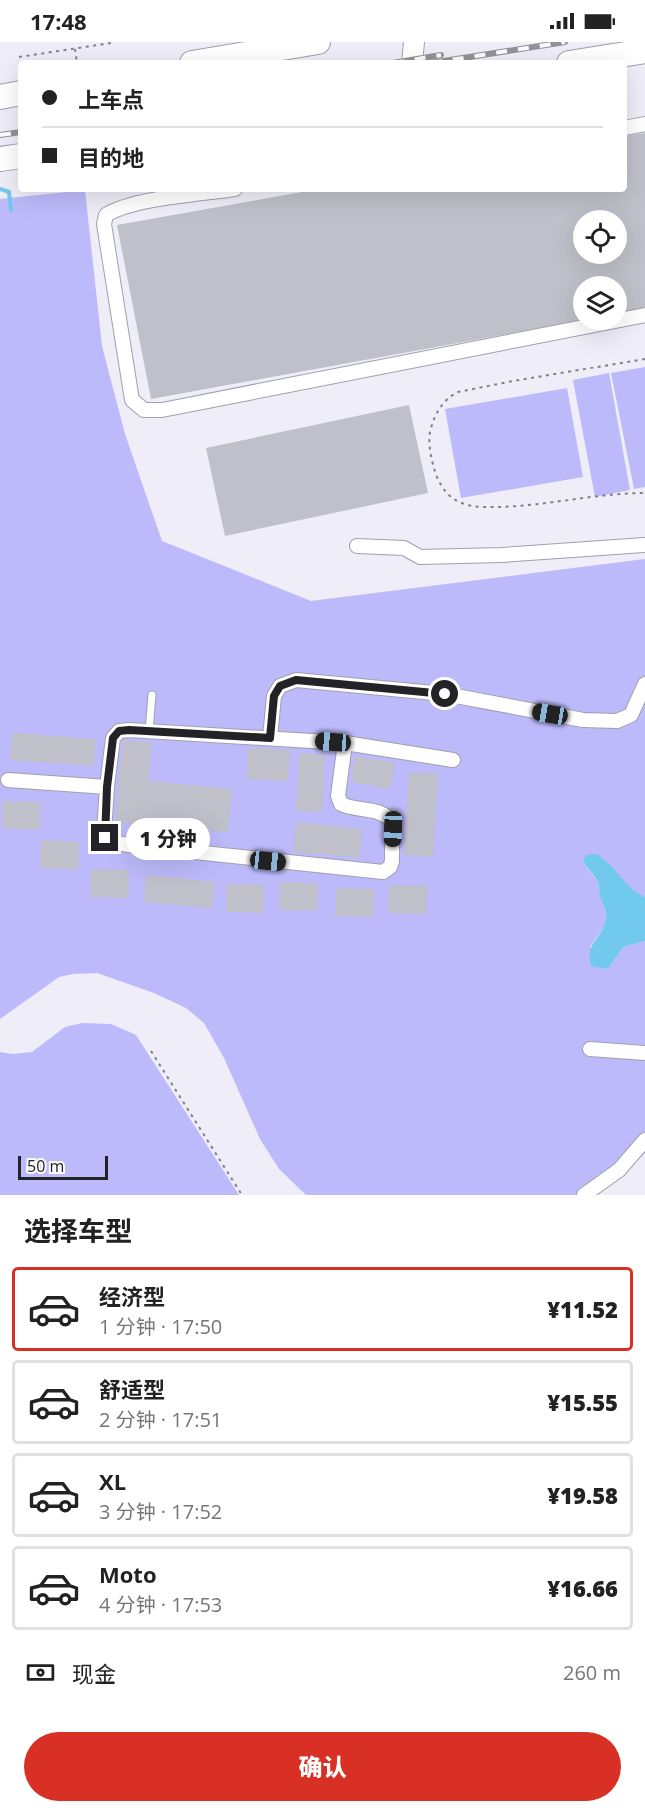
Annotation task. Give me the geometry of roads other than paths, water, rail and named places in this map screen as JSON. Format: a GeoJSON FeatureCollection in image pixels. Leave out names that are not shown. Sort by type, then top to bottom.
{"type":"FeatureCollection","features":[{"type":"Feature","properties":{"kind":"highway"},"geometry":{"type":"LineString","coordinates":[[210,60],[318,42]]}},
{"type":"Feature","properties":{"kind":"highway"},"geometry":{"type":"LineString","coordinates":[[588,60],[645,51]]}},
{"type":"Feature","properties":{"kind":"highway"},"geometry":{"type":"LineString","coordinates":[[0,97],[18,94]]}},
{"type":"Feature","properties":{"kind":"highway"},"geometry":{"type":"LineString","coordinates":[[0,159],[18,156]]}},
{"type":"Feature","properties":{"kind":"street"},"geometry":{"type":"LineString","coordinates":[[404,42],[404,60]]}},
{"type":"Feature","properties":{"kind":"street"},"geometry":{"type":"LineString","coordinates":[[412,60],[414,42]]}},
{"type":"Feature","properties":{"kind":"street"},"geometry":{"type":"LineString","coordinates":[[627,127],[645,124]]}},
{"type":"Feature","properties":{"kind":"street"},"geometry":{"type":"LineString","coordinates":[[215,192],[116,209],[106,215],[104,224],[132,400],[144,410],[162,410],[645,315]]}},
{"type":"Feature","properties":{"kind":"street"},"geometry":{"type":"LineString","coordinates":[[357,546],[404,548],[420,557],[645,548]]}},
{"type":"Feature","properties":{"kind":"street"},"geometry":{"type":"LineString","coordinates":[[270,738],[274,696],[280,686],[296,680],[445,694],[583,720],[617,722],[631,715],[645,684]]}},
{"type":"Feature","properties":{"kind":"street"},"geometry":{"type":"LineString","coordinates":[[345,743],[338,796],[341,804],[376,810],[392,821],[392,861],[390,867],[383,872],[139,847],[108,842],[105,838],[107,787],[113,738],[119,731],[345,743],[453,760]]}},
{"type":"Feature","properties":{"kind":"street"},"geometry":{"type":"LineString","coordinates":[[8,780],[107,787]]}},
{"type":"Feature","properties":{"kind":"street"},"geometry":{"type":"LineString","coordinates":[[590,1049],[645,1053]]}},
{"type":"Feature","properties":{"kind":"street"},"geometry":{"type":"LineString","coordinates":[[584,1195],[612,1177],[645,1140]]}},
{"type":"Feature","properties":{"kind":"lane"},"geometry":{"type":"LineString","coordinates":[[149,731],[152,695]]}},
{"type":"Feature","properties":{"kind":"waterway"},"geometry":{"type":"LineString","coordinates":[[0,189],[9,192],[11,210]]}},
{"type":"Feature","properties":{"kind":"railway"},"geometry":{"type":"LineString","coordinates":[[450,60],[565,42]]}},
{"type":"Feature","properties":{"kind":"railway"},"geometry":{"type":"LineString","coordinates":[[411,60],[441,55]]}},
{"type":"Feature","properties":{"kind":"railway"},"geometry":{"type":"LineString","coordinates":[[0,135],[18,132]]}}]}
